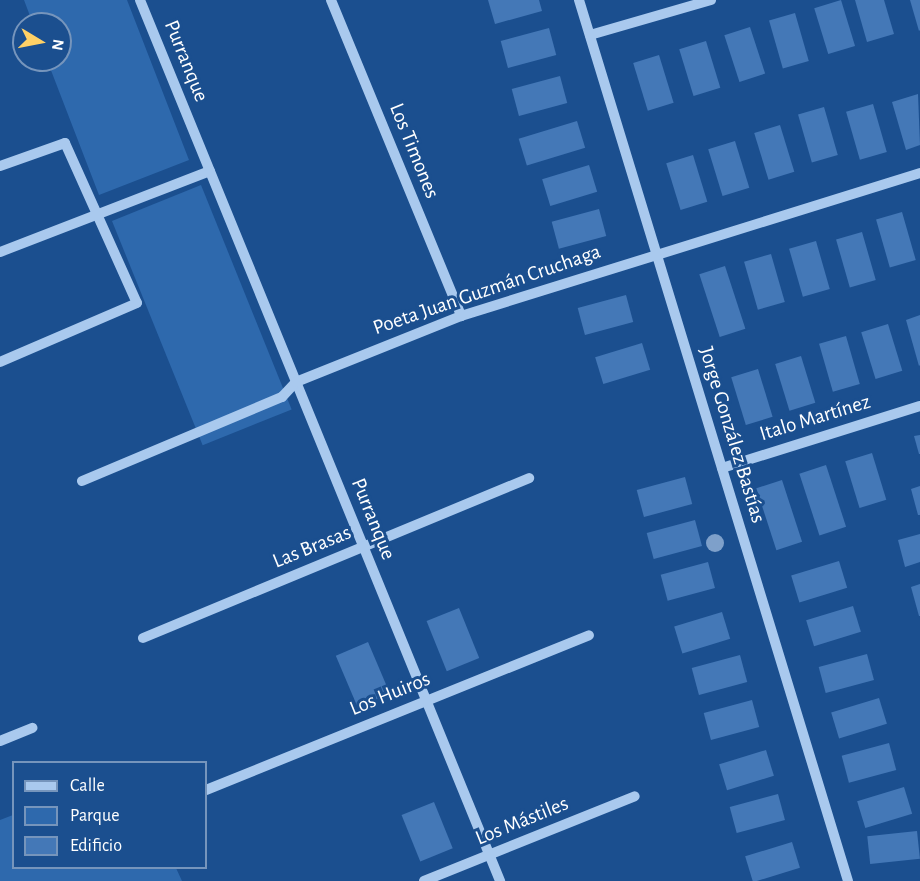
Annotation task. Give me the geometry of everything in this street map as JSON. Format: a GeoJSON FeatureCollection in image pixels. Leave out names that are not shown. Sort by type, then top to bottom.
{"type":"FeatureCollection","features":[{"type":"Feature","properties":{"kind":"street","name":"Purranque"},"geometry":{"type":"LineString","coordinates":[[140,0],[500,881]]}},
{"type":"Feature","properties":{"kind":"street","name":"Los Timones"},"geometry":{"type":"LineString","coordinates":[[331,0],[461,316]]}},
{"type":"Feature","properties":{"kind":"street","name":"Jorge González Bastías"},"geometry":{"type":"LineString","coordinates":[[579,0],[848,881]]}},
{"type":"Feature","properties":{"kind":"street"},"geometry":{"type":"LineString","coordinates":[[590,35],[711,0]]}},
{"type":"Feature","properties":{"kind":"street"},"geometry":{"type":"LineString","coordinates":[[0,166],[64,143],[137,303],[0,362]]}},
{"type":"Feature","properties":{"kind":"street"},"geometry":{"type":"LineString","coordinates":[[0,252],[210,171]]}},
{"type":"Feature","properties":{"kind":"street","name":"Poeta Juan Guzmán Cruchaga"},"geometry":{"type":"LineString","coordinates":[[82,481],[282,397],[296,382],[461,316],[656,253],[920,173]]}},
{"type":"Feature","properties":{"kind":"street","name":"Italo Martínez"},"geometry":{"type":"LineString","coordinates":[[722,468],[920,406]]}},
{"type":"Feature","properties":{"kind":"street","name":"Las Brasas"},"geometry":{"type":"LineString","coordinates":[[143,638],[530,478]]}},
{"type":"Feature","properties":{"kind":"street","name":"Los Huiros"},"geometry":{"type":"LineString","coordinates":[[207,790],[589,635]]}},
{"type":"Feature","properties":{"kind":"street"},"geometry":{"type":"LineString","coordinates":[[0,741],[32,728]]}},
{"type":"Feature","properties":{"kind":"street","name":"Los Mástiles"},"geometry":{"type":"LineString","coordinates":[[424,881],[635,796]]}},
{"type":"Feature","properties":{"kind":"green space"},"geometry":{"type":"Polygon","coordinates":[[[24,0],[127,0],[189,160],[99,195],[52,72],[72,72],[72,12],[28,12],[24,0]]]}},
{"type":"Feature","properties":{"kind":"green space"},"geometry":{"type":"Polygon","coordinates":[[[201,185],[292,409],[203,445],[112,221],[201,185]]]}},
{"type":"Feature","properties":{"kind":"green space"},"geometry":{"type":"Polygon","coordinates":[[[12,815],[12,869],[176,869],[182,881],[0,881],[0,820],[12,815]]]}},
{"type":"Feature","properties":{"kind":"building"},"geometry":{"type":"Polygon","coordinates":[[[488,0],[539,0],[542,11],[495,24],[488,0]]]}},
{"type":"Feature","properties":{"kind":"building"},"geometry":{"type":"Polygon","coordinates":[[[841,0],[855,46],[828,54],[814,8],[841,0]]]}},
{"type":"Feature","properties":{"kind":"building"},"geometry":{"type":"Polygon","coordinates":[[[855,0],[884,0],[894,34],[867,42],[855,0]]]}},
{"type":"Feature","properties":{"kind":"building"},"geometry":{"type":"Polygon","coordinates":[[[910,0],[920,0],[919,31],[910,0]]]}},
{"type":"Feature","properties":{"kind":"building"},"geometry":{"type":"Polygon","coordinates":[[[795,13],[809,61],[783,69],[769,20],[795,13]]]}},
{"type":"Feature","properties":{"kind":"building"},"geometry":{"type":"Polygon","coordinates":[[[750,27],[765,74],[739,82],[724,35],[750,27]]]}},
{"type":"Feature","properties":{"kind":"building"},"geometry":{"type":"Polygon","coordinates":[[[549,28],[556,55],[508,68],[501,41],[549,28]]]}},
{"type":"Feature","properties":{"kind":"building"},"geometry":{"type":"Polygon","coordinates":[[[706,41],[720,88],[694,96],[679,49],[706,41]]]}},
{"type":"Feature","properties":{"kind":"building"},"geometry":{"type":"Polygon","coordinates":[[[659,55],[674,103],[648,111],[633,63],[659,55]]]}},
{"type":"Feature","properties":{"kind":"building"},"geometry":{"type":"Polygon","coordinates":[[[560,76],[567,103],[519,116],[512,89],[560,76]]]}},
{"type":"Feature","properties":{"kind":"building"},"geometry":{"type":"Polygon","coordinates":[[[918,94],[920,145],[906,150],[892,102],[918,94]]]}},
{"type":"Feature","properties":{"kind":"building"},"geometry":{"type":"Polygon","coordinates":[[[873,104],[887,152],[860,160],[846,112],[873,104]]]}},
{"type":"Feature","properties":{"kind":"building"},"geometry":{"type":"Polygon","coordinates":[[[824,107],[838,155],[812,163],[798,114],[824,107]]]}},
{"type":"Feature","properties":{"kind":"building"},"geometry":{"type":"Polygon","coordinates":[[[577,121],[585,148],[527,166],[519,139],[577,121]]]}},
{"type":"Feature","properties":{"kind":"building"},"geometry":{"type":"Polygon","coordinates":[[[780,125],[794,172],[769,180],[754,133],[780,125]]]}},
{"type":"Feature","properties":{"kind":"building"},"geometry":{"type":"Polygon","coordinates":[[[735,141],[749,188],[723,196],[708,149],[735,141]]]}},
{"type":"Feature","properties":{"kind":"building"},"geometry":{"type":"Polygon","coordinates":[[[693,155],[707,202],[681,210],[666,163],[693,155]]]}},
{"type":"Feature","properties":{"kind":"building"},"geometry":{"type":"Polygon","coordinates":[[[589,165],[597,192],[550,206],[542,179],[589,165]]]}},
{"type":"Feature","properties":{"kind":"building"},"geometry":{"type":"Polygon","coordinates":[[[599,209],[606,236],[559,249],[552,222],[599,209]]]}},
{"type":"Feature","properties":{"kind":"building"},"geometry":{"type":"Polygon","coordinates":[[[902,212],[916,260],[890,268],[876,219],[902,212]]]}},
{"type":"Feature","properties":{"kind":"building"},"geometry":{"type":"Polygon","coordinates":[[[862,232],[876,280],[850,288],[836,239],[862,232]]]}},
{"type":"Feature","properties":{"kind":"building"},"geometry":{"type":"Polygon","coordinates":[[[816,241],[830,289],[803,297],[789,249],[816,241]]]}},
{"type":"Feature","properties":{"kind":"building"},"geometry":{"type":"Polygon","coordinates":[[[771,254],[785,302],[758,310],[744,262],[771,254]]]}},
{"type":"Feature","properties":{"kind":"building"},"geometry":{"type":"Polygon","coordinates":[[[725,266],[745,329],[720,337],[699,274],[725,266]]]}},
{"type":"Feature","properties":{"kind":"building"},"geometry":{"type":"Polygon","coordinates":[[[626,295],[633,322],[585,335],[578,308],[626,295]]]}},
{"type":"Feature","properties":{"kind":"building"},"geometry":{"type":"Polygon","coordinates":[[[920,315],[920,365],[919,366],[906,320],[920,315]]]}},
{"type":"Feature","properties":{"kind":"building"},"geometry":{"type":"Polygon","coordinates":[[[888,324],[902,371],[876,379],[861,332],[888,324]]]}},
{"type":"Feature","properties":{"kind":"building"},"geometry":{"type":"Polygon","coordinates":[[[846,336],[860,384],[833,392],[819,344],[846,336]]]}},
{"type":"Feature","properties":{"kind":"building"},"geometry":{"type":"Polygon","coordinates":[[[642,343],[650,370],[603,384],[595,357],[642,343]]]}},
{"type":"Feature","properties":{"kind":"building"},"geometry":{"type":"Polygon","coordinates":[[[801,356],[815,403],[790,411],[775,364],[801,356]]]}},
{"type":"Feature","properties":{"kind":"building"},"geometry":{"type":"Polygon","coordinates":[[[758,369],[773,417],[746,425],[731,377],[758,369]]]}},
{"type":"Feature","properties":{"kind":"building"},"geometry":{"type":"Polygon","coordinates":[[[920,435],[920,454],[919,454],[914,436],[920,435]]]}},
{"type":"Feature","properties":{"kind":"building"},"geometry":{"type":"Polygon","coordinates":[[[872,453],[886,500],[860,508],[845,461],[872,453]]]}},
{"type":"Feature","properties":{"kind":"building"},"geometry":{"type":"Polygon","coordinates":[[[826,465],[846,527],[819,535],[799,474],[826,465]]]}},
{"type":"Feature","properties":{"kind":"building"},"geometry":{"type":"Polygon","coordinates":[[[685,477],[692,504],[644,517],[637,490],[685,477]]]}},
{"type":"Feature","properties":{"kind":"building"},"geometry":{"type":"Polygon","coordinates":[[[782,480],[802,542],[776,550],[756,488],[782,480]]]}},
{"type":"Feature","properties":{"kind":"building"},"geometry":{"type":"Polygon","coordinates":[[[920,486],[920,515],[918,515],[911,489],[920,486]]]}},
{"type":"Feature","properties":{"kind":"building"},"geometry":{"type":"Polygon","coordinates":[[[695,520],[702,546],[654,559],[647,533],[695,520]]]}},
{"type":"Feature","properties":{"kind":"building"},"geometry":{"type":"Polygon","coordinates":[[[920,534],[920,562],[905,567],[898,540],[920,534]]]}},
{"type":"Feature","properties":{"kind":"building"},"geometry":{"type":"Polygon","coordinates":[[[839,561],[847,588],[799,602],[791,576],[839,561]]]}},
{"type":"Feature","properties":{"kind":"building"},"geometry":{"type":"Polygon","coordinates":[[[708,562],[715,588],[668,601],[661,575],[708,562]]]}},
{"type":"Feature","properties":{"kind":"building"},"geometry":{"type":"Polygon","coordinates":[[[920,584],[920,616],[919,616],[911,587],[920,584]]]}},
{"type":"Feature","properties":{"kind":"building"},"geometry":{"type":"Polygon","coordinates":[[[853,606],[861,632],[814,646],[806,620],[853,606]]]}},
{"type":"Feature","properties":{"kind":"building"},"geometry":{"type":"Polygon","coordinates":[[[459,608],[479,658],[447,671],[427,621],[459,608]]]}},
{"type":"Feature","properties":{"kind":"building"},"geometry":{"type":"Polygon","coordinates":[[[722,612],[730,639],[682,653],[674,627],[722,612]]]}},
{"type":"Feature","properties":{"kind":"building"},"geometry":{"type":"Polygon","coordinates":[[[368,642],[390,694],[358,707],[336,656],[368,642]]]}},
{"type":"Feature","properties":{"kind":"building"},"geometry":{"type":"Polygon","coordinates":[[[867,654],[874,680],[826,693],[819,667],[867,654]]]}},
{"type":"Feature","properties":{"kind":"building"},"geometry":{"type":"Polygon","coordinates":[[[740,655],[747,682],[699,695],[692,668],[740,655]]]}},
{"type":"Feature","properties":{"kind":"building"},"geometry":{"type":"Polygon","coordinates":[[[879,698],[887,724],[839,738],[831,713],[879,698]]]}},
{"type":"Feature","properties":{"kind":"building"},"geometry":{"type":"Polygon","coordinates":[[[752,700],[759,727],[711,740],[704,713],[752,700]]]}},
{"type":"Feature","properties":{"kind":"building"},"geometry":{"type":"Polygon","coordinates":[[[889,743],[896,770],[849,783],[842,756],[889,743]]]}},
{"type":"Feature","properties":{"kind":"building"},"geometry":{"type":"Polygon","coordinates":[[[766,750],[774,776],[727,790],[719,764],[766,750]]]}},
{"type":"Feature","properties":{"kind":"building"},"geometry":{"type":"Polygon","coordinates":[[[904,787],[912,814],[865,828],[857,801],[904,787]]]}},
{"type":"Feature","properties":{"kind":"building"},"geometry":{"type":"Polygon","coordinates":[[[778,794],[785,820],[737,833],[730,807],[778,794]]]}},
{"type":"Feature","properties":{"kind":"building"},"geometry":{"type":"Polygon","coordinates":[[[434,802],[453,848],[420,861],[402,815],[434,802]]]}},
{"type":"Feature","properties":{"kind":"building"},"geometry":{"type":"Polygon","coordinates":[[[917,831],[920,859],[870,864],[867,836],[917,831]]]}},
{"type":"Feature","properties":{"kind":"building"},"geometry":{"type":"Polygon","coordinates":[[[792,842],[800,868],[753,881],[745,856],[792,842]]]}}]}
